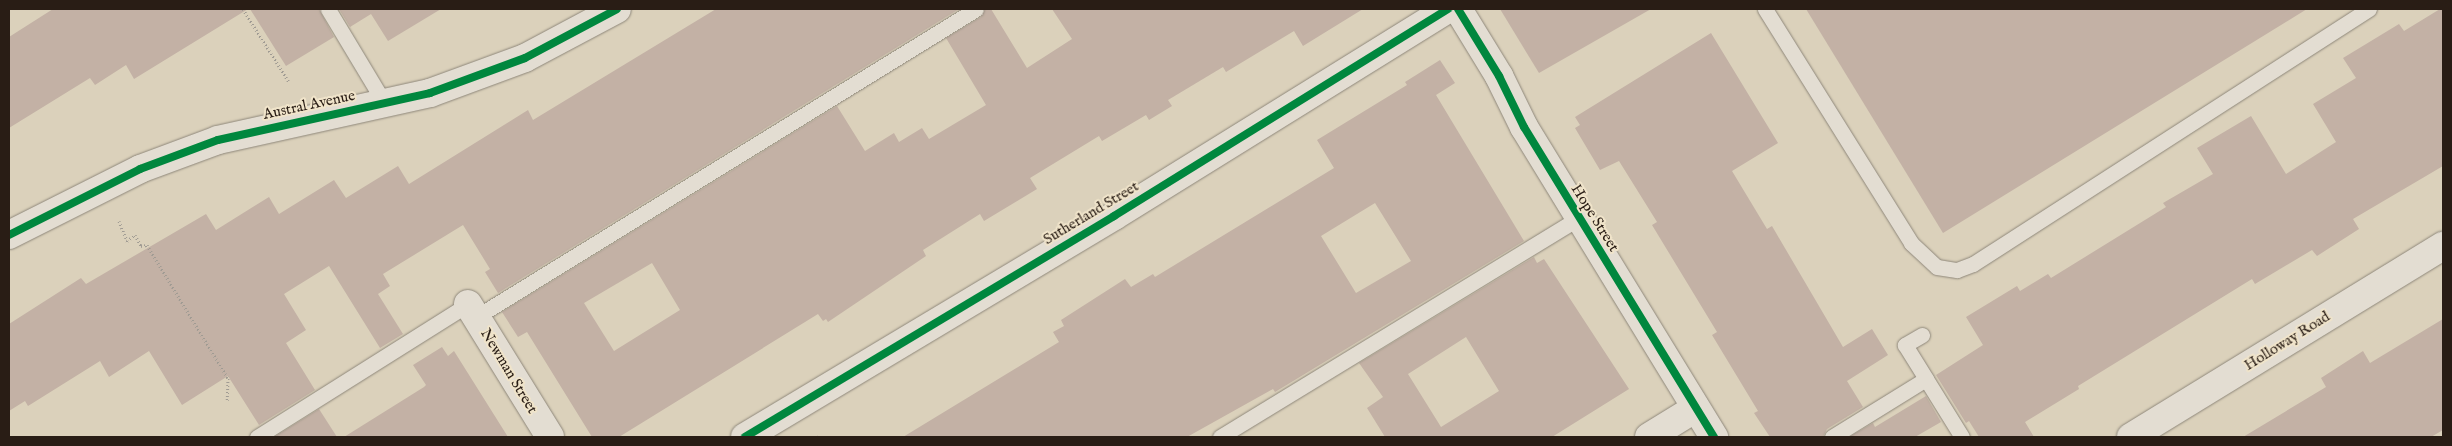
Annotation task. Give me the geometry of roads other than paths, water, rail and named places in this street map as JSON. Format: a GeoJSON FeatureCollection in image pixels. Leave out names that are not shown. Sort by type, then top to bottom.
{"type":"FeatureCollection","features":[{"type":"Feature","properties":{"kind":"street","name":"Austral Avenue"},"geometry":{"type":"LineString","coordinates":[[9,235],[140,170],[218,140],[312,116],[385,104],[475,78],[525,58],[617,9]]}},
{"type":"Feature","properties":{"kind":"street","name":"Sutherland Street"},"geometry":{"type":"LineString","coordinates":[[745,437],[1114,216],[1448,9]]}},
{"type":"Feature","properties":{"kind":"street","name":"Hope Street"},"geometry":{"type":"LineString","coordinates":[[1458,9],[1499,76],[1520,122],[1714,437]]}},
{"type":"Feature","properties":{"kind":"street","name":"Holloway Road"},"geometry":{"type":"LineString","coordinates":[[2131,437],[2443,246]]}},
{"type":"Feature","properties":{"kind":"street","name":"Newman Street"},"geometry":{"type":"LineString","coordinates":[[472,310],[550,437]]}},
{"type":"Feature","properties":{"kind":"street"},"geometry":{"type":"LineString","coordinates":[[1649,437],[1696,408]]}},
{"type":"Feature","properties":{"kind":"lane"},"geometry":{"type":"LineString","coordinates":[[328,9],[385,104]]}},
{"type":"Feature","properties":{"kind":"lane"},"geometry":{"type":"LineString","coordinates":[[257,437],[976,9]]}},
{"type":"Feature","properties":{"kind":"lane"},"geometry":{"type":"LineString","coordinates":[[1765,9],[1911,243],[1937,267],[1957,270],[1981,259],[2369,9]]}},
{"type":"Feature","properties":{"kind":"lane"},"geometry":{"type":"LineString","coordinates":[[1220,437],[1579,218]]}},
{"type":"Feature","properties":{"kind":"lane"},"geometry":{"type":"LineString","coordinates":[[1922,335],[1905,345],[1962,437]]}},
{"type":"Feature","properties":{"kind":"lane"},"geometry":{"type":"LineString","coordinates":[[1832,437],[1926,379]]}}]}
